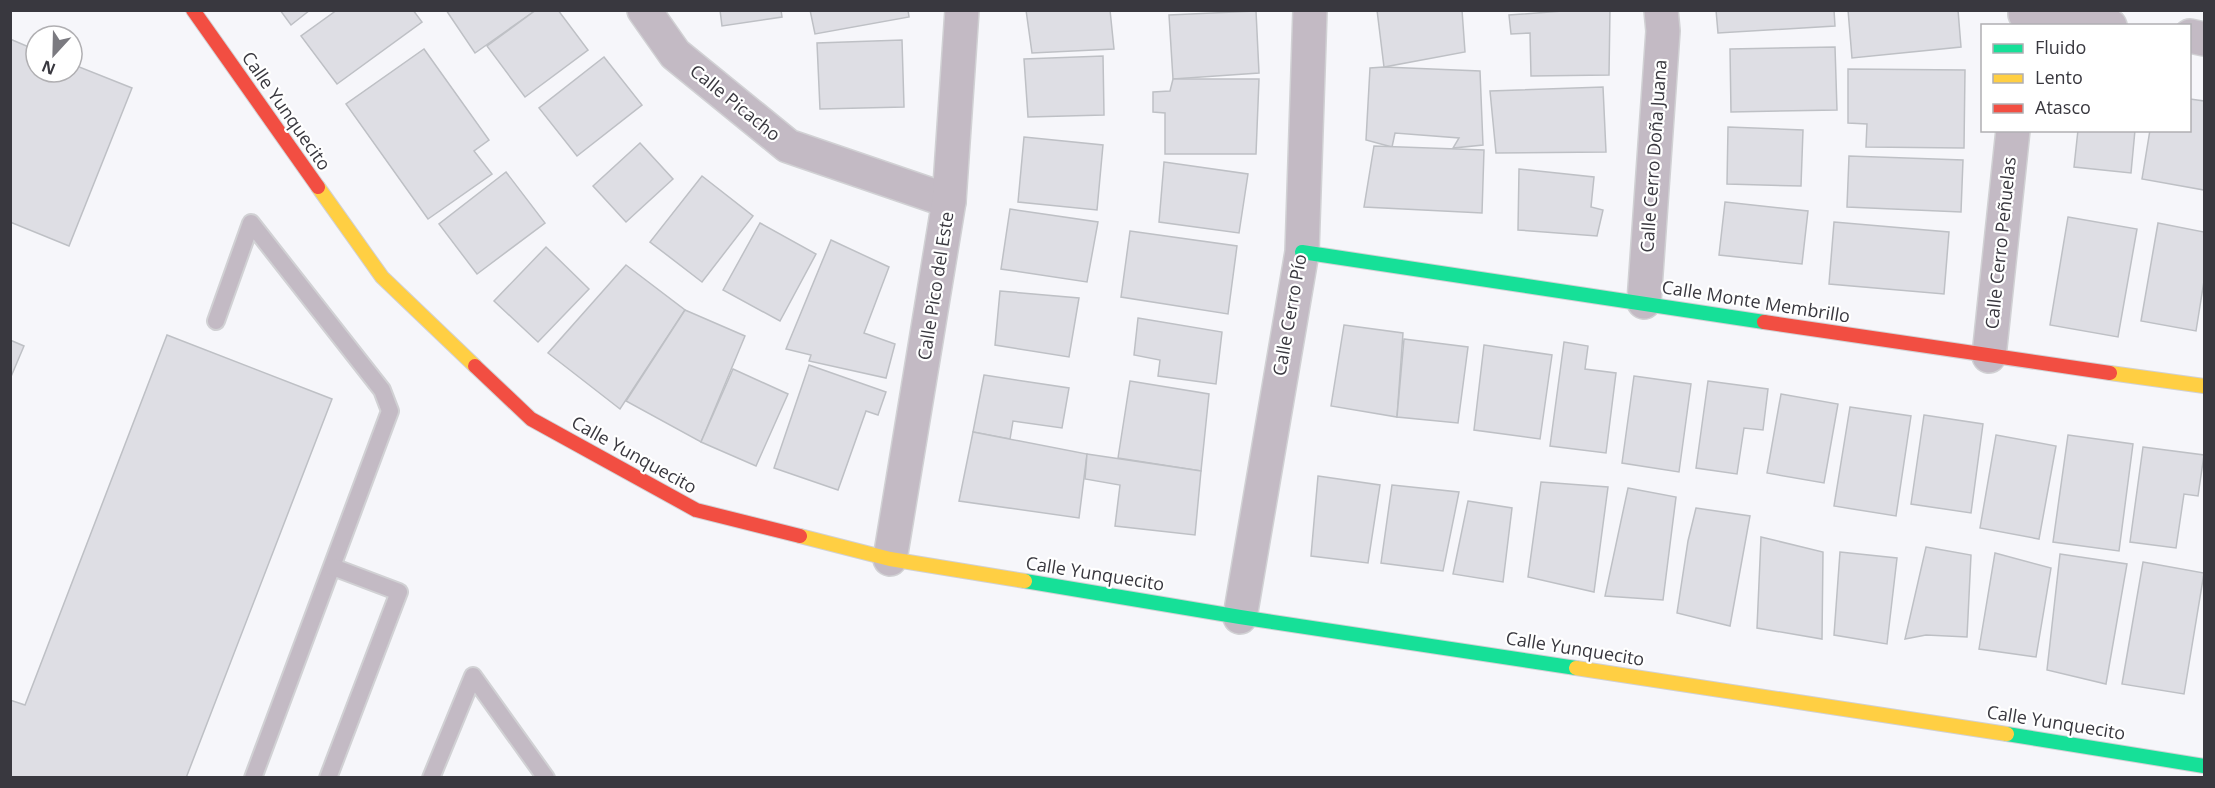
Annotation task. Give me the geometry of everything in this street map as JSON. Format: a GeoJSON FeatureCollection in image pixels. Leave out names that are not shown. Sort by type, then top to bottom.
{"type":"FeatureCollection","features":[{"type":"Feature","properties":{"kind":"street","name":"Calle Yunquecito"},"geometry":{"type":"LineString","coordinates":[[193,10],[382,277],[531,419],[696,510],[890,559],[1240,617],[1921,720],[2205,766]]}},
{"type":"Feature","properties":{"kind":"street","name":"Calle Picacho"},"geometry":{"type":"LineString","coordinates":[[644,10],[675,54],[788,146],[949,201]]}},
{"type":"Feature","properties":{"kind":"street","name":"Calle Pico del Este"},"geometry":{"type":"LineString","coordinates":[[890,559],[949,201],[962,10]]}},
{"type":"Feature","properties":{"kind":"street","name":"Calle Cerro Pío"},"geometry":{"type":"LineString","coordinates":[[1240,617],[1302,252],[1310,10]]}},
{"type":"Feature","properties":{"kind":"street","name":"Calle Cerro Doña Juana"},"geometry":{"type":"LineString","coordinates":[[1644,302],[1663,32],[1661,10]]}},
{"type":"Feature","properties":{"kind":"street"},"geometry":{"type":"LineString","coordinates":[[2024,17],[2091,24]]}},
{"type":"Feature","properties":{"kind":"street","name":"Calle Cerro Peñuelas"},"geometry":{"type":"LineString","coordinates":[[1989,356],[2013,132]]}},
{"type":"Feature","properties":{"kind":"street","name":"Calle Monte Membrillo"},"geometry":{"type":"LineString","coordinates":[[1302,252],[1989,356],[2205,386]]}},
{"type":"Feature","properties":{"kind":"lane"},"geometry":{"type":"LineString","coordinates":[[216,321],[250,223],[382,390],[390,411],[253,777]]}},
{"type":"Feature","properties":{"kind":"lane"},"geometry":{"type":"LineString","coordinates":[[328,777],[399,592],[333,567]]}},
{"type":"Feature","properties":{"kind":"lane"},"geometry":{"type":"LineString","coordinates":[[431,777],[473,676],[546,777]]}},
{"type":"Feature","properties":{"kind":"building"},"geometry":{"type":"Polygon","coordinates":[[[280,10],[310,10],[291,25],[280,10]]]}},
{"type":"Feature","properties":{"kind":"building"},"geometry":{"type":"Polygon","coordinates":[[[337,10],[413,10],[422,22],[337,84],[301,36],[337,10]]]}},
{"type":"Feature","properties":{"kind":"building"},"geometry":{"type":"Polygon","coordinates":[[[446,10],[536,10],[475,53],[446,10]]]}},
{"type":"Feature","properties":{"kind":"building"},"geometry":{"type":"Polygon","coordinates":[[[536,10],[558,10],[588,50],[525,97],[487,46],[536,10]]]}},
{"type":"Feature","properties":{"kind":"building"},"geometry":{"type":"Polygon","coordinates":[[[720,10],[781,10],[782,17],[722,26],[720,10]]]}},
{"type":"Feature","properties":{"kind":"building"},"geometry":{"type":"Polygon","coordinates":[[[810,10],[908,10],[909,17],[815,34],[810,10]]]}},
{"type":"Feature","properties":{"kind":"building"},"geometry":{"type":"Polygon","coordinates":[[[1026,10],[1110,10],[1114,49],[1032,53],[1026,10]]]}},
{"type":"Feature","properties":{"kind":"building"},"geometry":{"type":"Polygon","coordinates":[[[1377,10],[1462,10],[1465,52],[1384,67],[1377,10]]]}},
{"type":"Feature","properties":{"kind":"building"},"geometry":{"type":"Polygon","coordinates":[[[1610,10],[1609,75],[1531,76],[1530,33],[1511,34],[1509,15],[1610,10]]]}},
{"type":"Feature","properties":{"kind":"building"},"geometry":{"type":"Polygon","coordinates":[[[1716,10],[1834,10],[1835,26],[1718,33],[1716,10]]]}},
{"type":"Feature","properties":{"kind":"building"},"geometry":{"type":"Polygon","coordinates":[[[1848,10],[1958,10],[1961,47],[1852,58],[1848,10]]]}},
{"type":"Feature","properties":{"kind":"building"},"geometry":{"type":"Polygon","coordinates":[[[1256,11],[1259,73],[1173,79],[1169,15],[1256,11]]]}},
{"type":"Feature","properties":{"kind":"building"},"geometry":{"type":"Polygon","coordinates":[[[10,39],[24,45],[24,84],[84,84],[84,69],[132,88],[69,246],[10,222],[10,39]]]}},
{"type":"Feature","properties":{"kind":"building"},"geometry":{"type":"Polygon","coordinates":[[[902,40],[904,107],[820,109],[817,43],[902,40]]]}},
{"type":"Feature","properties":{"kind":"building"},"geometry":{"type":"Polygon","coordinates":[[[1835,47],[1837,110],[1731,112],[1730,49],[1835,47]]]}},
{"type":"Feature","properties":{"kind":"building"},"geometry":{"type":"Polygon","coordinates":[[[424,49],[489,140],[474,151],[492,174],[428,219],[346,104],[424,49]]]}},
{"type":"Feature","properties":{"kind":"building"},"geometry":{"type":"Polygon","coordinates":[[[1103,56],[1104,115],[1028,117],[1024,59],[1103,56]]]}},
{"type":"Feature","properties":{"kind":"building"},"geometry":{"type":"Polygon","coordinates":[[[604,57],[642,105],[577,156],[539,108],[604,57]]]}},
{"type":"Feature","properties":{"kind":"building"},"geometry":{"type":"Polygon","coordinates":[[[1370,68],[1480,71],[1483,145],[1453,148],[1459,138],[1395,133],[1392,147],[1366,140],[1370,68]]]}},
{"type":"Feature","properties":{"kind":"building"},"geometry":{"type":"Polygon","coordinates":[[[1848,69],[1965,70],[1964,148],[1866,147],[1867,124],[1848,123],[1848,69]]]}},
{"type":"Feature","properties":{"kind":"building"},"geometry":{"type":"Polygon","coordinates":[[[1173,79],[1259,79],[1256,154],[1165,154],[1165,113],[1153,112],[1153,92],[1170,91],[1173,79]]]}},
{"type":"Feature","properties":{"kind":"building"},"geometry":{"type":"Polygon","coordinates":[[[1603,87],[1606,152],[1496,153],[1490,91],[1603,87]]]}},
{"type":"Feature","properties":{"kind":"building"},"geometry":{"type":"Polygon","coordinates":[[[2191,99],[2204,101],[2204,190],[2142,179],[2150,132],[2191,132],[2191,99]]]}},
{"type":"Feature","properties":{"kind":"building"},"geometry":{"type":"Polygon","coordinates":[[[1728,127],[1803,130],[1801,186],[1727,184],[1728,127]]]}},
{"type":"Feature","properties":{"kind":"building"},"geometry":{"type":"Polygon","coordinates":[[[2078,132],[2135,132],[2131,173],[2074,167],[2078,132]]]}},
{"type":"Feature","properties":{"kind":"building"},"geometry":{"type":"Polygon","coordinates":[[[1024,137],[1103,145],[1097,210],[1018,202],[1024,137]]]}},
{"type":"Feature","properties":{"kind":"building"},"geometry":{"type":"Polygon","coordinates":[[[640,143],[673,179],[626,222],[593,186],[640,143]]]}},
{"type":"Feature","properties":{"kind":"building"},"geometry":{"type":"Polygon","coordinates":[[[1374,146],[1484,150],[1482,213],[1364,207],[1374,146]]]}},
{"type":"Feature","properties":{"kind":"building"},"geometry":{"type":"Polygon","coordinates":[[[1849,156],[1963,160],[1961,212],[1847,207],[1849,156]]]}},
{"type":"Feature","properties":{"kind":"building"},"geometry":{"type":"Polygon","coordinates":[[[1164,162],[1248,174],[1239,233],[1159,222],[1164,162]]]}},
{"type":"Feature","properties":{"kind":"building"},"geometry":{"type":"Polygon","coordinates":[[[1519,169],[1594,177],[1591,207],[1603,210],[1597,236],[1518,230],[1519,169]]]}},
{"type":"Feature","properties":{"kind":"building"},"geometry":{"type":"Polygon","coordinates":[[[506,172],[545,223],[477,274],[439,224],[506,172]]]}},
{"type":"Feature","properties":{"kind":"building"},"geometry":{"type":"Polygon","coordinates":[[[702,176],[753,216],[702,282],[650,242],[702,176]]]}},
{"type":"Feature","properties":{"kind":"building"},"geometry":{"type":"Polygon","coordinates":[[[1725,202],[1808,211],[1802,264],[1719,255],[1725,202]]]}},
{"type":"Feature","properties":{"kind":"building"},"geometry":{"type":"Polygon","coordinates":[[[1010,209],[1098,222],[1087,282],[1001,269],[1010,209]]]}},
{"type":"Feature","properties":{"kind":"building"},"geometry":{"type":"Polygon","coordinates":[[[2068,217],[2137,229],[2118,337],[2050,325],[2068,217]]]}},
{"type":"Feature","properties":{"kind":"building"},"geometry":{"type":"Polygon","coordinates":[[[1834,222],[1949,232],[1944,294],[1829,284],[1834,222]]]}},
{"type":"Feature","properties":{"kind":"building"},"geometry":{"type":"Polygon","coordinates":[[[760,223],[816,254],[780,321],[723,290],[760,223]]]}},
{"type":"Feature","properties":{"kind":"building"},"geometry":{"type":"Polygon","coordinates":[[[2158,223],[2204,232],[2204,281],[2196,331],[2141,321],[2158,223]]]}},
{"type":"Feature","properties":{"kind":"building"},"geometry":{"type":"Polygon","coordinates":[[[1130,231],[1237,246],[1228,314],[1121,297],[1130,231]]]}},
{"type":"Feature","properties":{"kind":"building"},"geometry":{"type":"Polygon","coordinates":[[[831,240],[889,267],[864,333],[895,344],[886,378],[809,361],[811,355],[786,349],[831,240]]]}},
{"type":"Feature","properties":{"kind":"building"},"geometry":{"type":"Polygon","coordinates":[[[546,247],[589,289],[538,342],[494,301],[546,247]]]}},
{"type":"Feature","properties":{"kind":"building"},"geometry":{"type":"Polygon","coordinates":[[[626,265],[685,310],[620,409],[548,353],[626,265]]]}},
{"type":"Feature","properties":{"kind":"building"},"geometry":{"type":"Polygon","coordinates":[[[1000,291],[1079,298],[1069,357],[995,345],[1000,291]]]}},
{"type":"Feature","properties":{"kind":"building"},"geometry":{"type":"Polygon","coordinates":[[[685,310],[745,336],[701,442],[626,401],[685,310]]]}},
{"type":"Feature","properties":{"kind":"building"},"geometry":{"type":"Polygon","coordinates":[[[1138,318],[1222,332],[1216,384],[1158,376],[1160,360],[1134,355],[1138,318]]]}},
{"type":"Feature","properties":{"kind":"building"},"geometry":{"type":"Polygon","coordinates":[[[1344,325],[1403,333],[1397,417],[1331,406],[1344,325]]]}},
{"type":"Feature","properties":{"kind":"building"},"geometry":{"type":"Polygon","coordinates":[[[167,335],[332,399],[186,778],[10,778],[10,700],[25,705],[167,335]]]}},
{"type":"Feature","properties":{"kind":"building"},"geometry":{"type":"Polygon","coordinates":[[[1404,339],[1468,347],[1458,423],[1397,417],[1404,339]]]}},
{"type":"Feature","properties":{"kind":"building"},"geometry":{"type":"Polygon","coordinates":[[[10,340],[24,346],[10,379],[10,340]]]}},
{"type":"Feature","properties":{"kind":"building"},"geometry":{"type":"Polygon","coordinates":[[[1564,342],[1588,346],[1585,369],[1616,373],[1606,453],[1550,446],[1564,342]]]}},
{"type":"Feature","properties":{"kind":"building"},"geometry":{"type":"Polygon","coordinates":[[[1484,345],[1552,355],[1540,439],[1474,430],[1484,345]]]}},
{"type":"Feature","properties":{"kind":"building"},"geometry":{"type":"Polygon","coordinates":[[[809,365],[886,392],[878,415],[866,411],[838,490],[774,468],[809,365]]]}},
{"type":"Feature","properties":{"kind":"building"},"geometry":{"type":"Polygon","coordinates":[[[733,369],[788,394],[756,466],[701,442],[733,369]]]}},
{"type":"Feature","properties":{"kind":"building"},"geometry":{"type":"Polygon","coordinates":[[[984,375],[1069,388],[1062,428],[1013,421],[1010,439],[973,432],[984,375]]]}},
{"type":"Feature","properties":{"kind":"building"},"geometry":{"type":"Polygon","coordinates":[[[1634,376],[1691,384],[1679,472],[1622,463],[1634,376]]]}},
{"type":"Feature","properties":{"kind":"building"},"geometry":{"type":"Polygon","coordinates":[[[1130,381],[1209,394],[1201,471],[1118,458],[1130,381]]]}},
{"type":"Feature","properties":{"kind":"building"},"geometry":{"type":"Polygon","coordinates":[[[1708,381],[1768,389],[1763,430],[1744,428],[1737,474],[1696,468],[1708,381]]]}},
{"type":"Feature","properties":{"kind":"building"},"geometry":{"type":"Polygon","coordinates":[[[1781,394],[1838,404],[1824,483],[1767,473],[1781,394]]]}},
{"type":"Feature","properties":{"kind":"building"},"geometry":{"type":"Polygon","coordinates":[[[1850,407],[1911,416],[1896,516],[1834,506],[1850,407]]]}},
{"type":"Feature","properties":{"kind":"building"},"geometry":{"type":"Polygon","coordinates":[[[1924,415],[1983,424],[1971,513],[1911,504],[1924,415]]]}},
{"type":"Feature","properties":{"kind":"building"},"geometry":{"type":"Polygon","coordinates":[[[973,432],[1087,454],[1079,518],[959,501],[973,432]]]}},
{"type":"Feature","properties":{"kind":"building"},"geometry":{"type":"Polygon","coordinates":[[[1996,435],[2056,446],[2039,539],[1980,528],[1996,435]]]}},
{"type":"Feature","properties":{"kind":"building"},"geometry":{"type":"Polygon","coordinates":[[[2068,435],[2133,444],[2119,551],[2053,542],[2068,435]]]}},
{"type":"Feature","properties":{"kind":"building"},"geometry":{"type":"Polygon","coordinates":[[[2143,447],[2204,455],[2198,496],[2184,494],[2176,548],[2130,542],[2143,447]]]}},
{"type":"Feature","properties":{"kind":"building"},"geometry":{"type":"Polygon","coordinates":[[[1087,454],[1201,471],[1195,535],[1115,526],[1120,485],[1085,479],[1087,454]]]}},
{"type":"Feature","properties":{"kind":"building"},"geometry":{"type":"Polygon","coordinates":[[[1318,476],[1380,485],[1368,563],[1311,556],[1318,476]]]}},
{"type":"Feature","properties":{"kind":"building"},"geometry":{"type":"Polygon","coordinates":[[[1541,482],[1608,487],[1594,592],[1528,577],[1541,482]]]}},
{"type":"Feature","properties":{"kind":"building"},"geometry":{"type":"Polygon","coordinates":[[[1392,485],[1459,492],[1443,571],[1381,563],[1392,485]]]}},
{"type":"Feature","properties":{"kind":"building"},"geometry":{"type":"Polygon","coordinates":[[[1628,488],[1676,497],[1663,600],[1605,596],[1628,488]]]}},
{"type":"Feature","properties":{"kind":"building"},"geometry":{"type":"Polygon","coordinates":[[[1468,501],[1512,508],[1503,582],[1453,574],[1468,501]]]}},
{"type":"Feature","properties":{"kind":"building"},"geometry":{"type":"Polygon","coordinates":[[[1696,508],[1750,516],[1730,626],[1677,613],[1688,541],[1696,508]]]}},
{"type":"Feature","properties":{"kind":"building"},"geometry":{"type":"Polygon","coordinates":[[[1761,537],[1823,552],[1822,639],[1757,628],[1761,537]]]}},
{"type":"Feature","properties":{"kind":"building"},"geometry":{"type":"Polygon","coordinates":[[[1926,547],[1971,555],[1967,637],[1926,635],[1905,639],[1926,547]]]}},
{"type":"Feature","properties":{"kind":"building"},"geometry":{"type":"Polygon","coordinates":[[[1840,552],[1897,558],[1887,644],[1834,635],[1840,552]]]}},
{"type":"Feature","properties":{"kind":"building"},"geometry":{"type":"Polygon","coordinates":[[[1995,553],[2051,568],[2036,657],[1979,649],[1995,553]]]}},
{"type":"Feature","properties":{"kind":"building"},"geometry":{"type":"Polygon","coordinates":[[[2060,554],[2127,564],[2106,684],[2047,670],[2060,554]]]}},
{"type":"Feature","properties":{"kind":"building"},"geometry":{"type":"Polygon","coordinates":[[[2143,562],[2204,573],[2184,694],[2122,684],[2143,562]]]}},
{"type":"Feature","properties":{"kind":"traffic: fast"},"geometry":{"type":"LineString","coordinates":[[1302,252],[1764,322]]}},
{"type":"Feature","properties":{"kind":"traffic: fast"},"geometry":{"type":"LineString","coordinates":[[1025,581],[1240,617],[1576,668]]}},
{"type":"Feature","properties":{"kind":"traffic: fast"},"geometry":{"type":"LineString","coordinates":[[2007,734],[2204,766]]}},
{"type":"Feature","properties":{"kind":"traffic: slow"},"geometry":{"type":"LineString","coordinates":[[318,187],[382,277],[475,366]]}},
{"type":"Feature","properties":{"kind":"traffic: slow"},"geometry":{"type":"LineString","coordinates":[[2110,373],[2204,386]]}},
{"type":"Feature","properties":{"kind":"traffic: slow"},"geometry":{"type":"LineString","coordinates":[[800,536],[890,559],[1025,581]]}},
{"type":"Feature","properties":{"kind":"traffic: slow"},"geometry":{"type":"LineString","coordinates":[[1576,668],[2007,734]]}},
{"type":"Feature","properties":{"kind":"traffic: jam"},"geometry":{"type":"LineString","coordinates":[[193,10],[318,187]]}},
{"type":"Feature","properties":{"kind":"traffic: jam"},"geometry":{"type":"LineString","coordinates":[[1764,322],[2110,373]]}},
{"type":"Feature","properties":{"kind":"traffic: jam"},"geometry":{"type":"LineString","coordinates":[[475,366],[531,419],[696,510],[800,536]]}}]}
